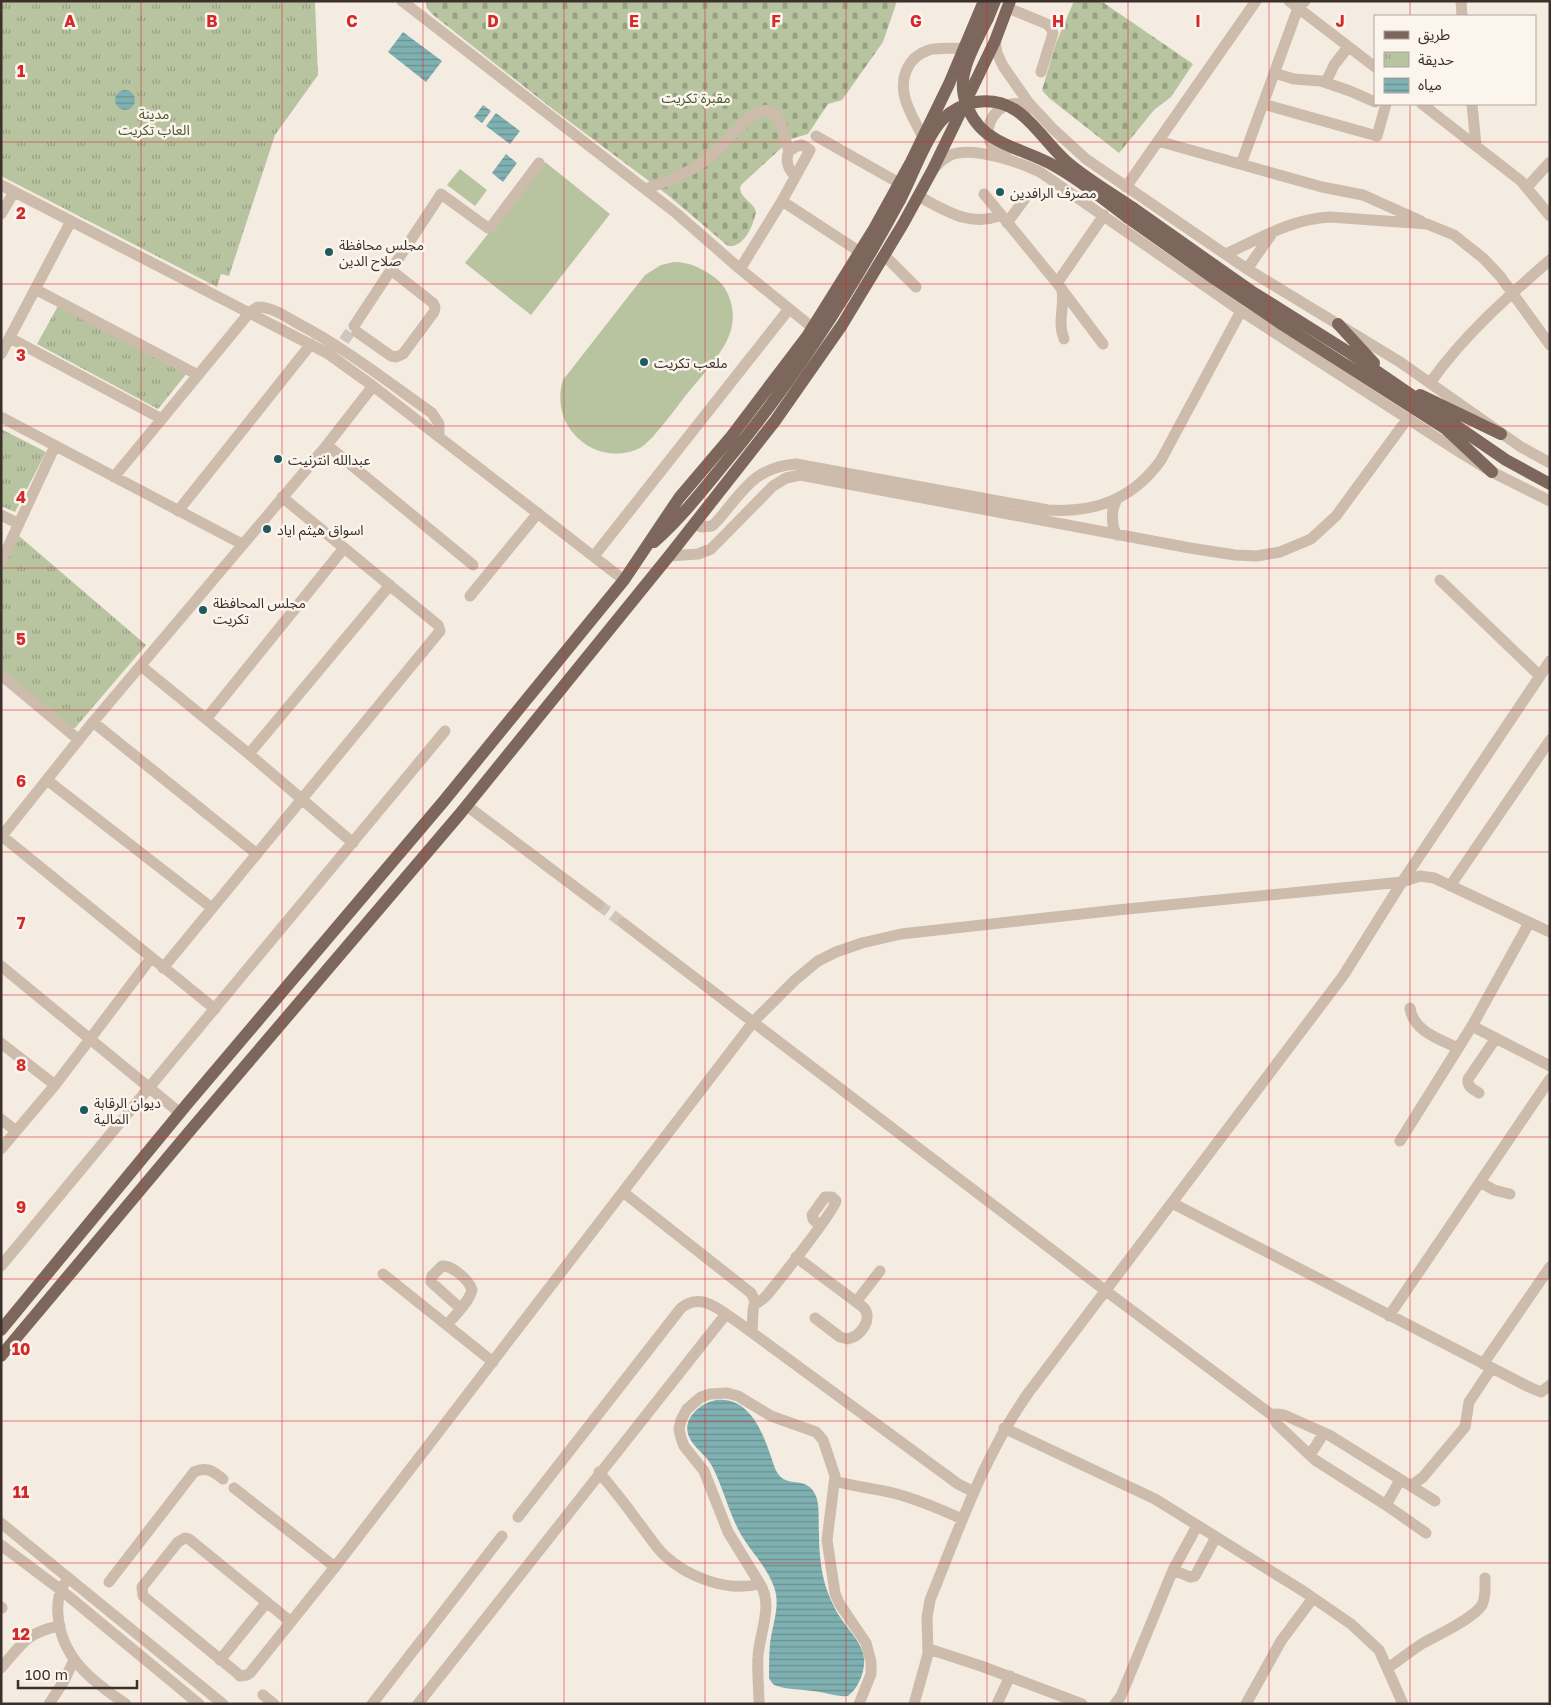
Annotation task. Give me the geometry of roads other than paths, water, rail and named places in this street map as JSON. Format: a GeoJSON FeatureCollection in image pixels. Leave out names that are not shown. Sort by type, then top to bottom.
{"type":"FeatureCollection","features":[{"type":"Feature","properties":{"kind":"main road"},"geometry":{"type":"LineString","coordinates":[[1,1330],[180,1113],[443,802],[624,580],[669,512],[730,438],[813,328],[860,252],[899,183],[949,84],[984,1]]}},
{"type":"Feature","properties":{"kind":"main road"},"geometry":{"type":"LineString","coordinates":[[995,1],[963,75],[964,98],[972,118],[982,130],[995,140],[1053,165],[1350,353],[1446,430],[1492,472]]}},
{"type":"Feature","properties":{"kind":"main road"},"geometry":{"type":"LineString","coordinates":[[1,1356],[200,1118],[463,810],[669,556],[804,381],[842,325],[884,256],[933,169],[995,41],[1009,4]]}},
{"type":"Feature","properties":{"kind":"main road"},"geometry":{"type":"LineString","coordinates":[[645,550],[685,512],[771,405],[831,318],[880,239],[931,136],[943,120],[959,107],[982,101],[1000,103],[1017,110],[1027,118],[1045,140],[1070,164],[1130,212],[1265,313],[1388,385],[1432,400],[1501,434]]}},
{"type":"Feature","properties":{"kind":"main road"},"geometry":{"type":"LineString","coordinates":[[1265,313],[1269,329]]}},
{"type":"Feature","properties":{"kind":"main road"},"geometry":{"type":"LineString","coordinates":[[1338,324],[1388,385]]}},
{"type":"Feature","properties":{"kind":"main road"},"geometry":{"type":"LineString","coordinates":[[1358,385],[1388,385]]}},
{"type":"Feature","properties":{"kind":"main road"},"geometry":{"type":"LineString","coordinates":[[1402,389],[1506,460]]}},
{"type":"Feature","properties":{"kind":"main road"},"geometry":{"type":"LineString","coordinates":[[1446,430],[1550,484]]}},
{"type":"Feature","properties":{"kind":"main road"},"geometry":{"type":"LineString","coordinates":[[443,802],[463,810]]}},
{"type":"Feature","properties":{"kind":"street"},"geometry":{"type":"LineString","coordinates":[[402,1],[698,230],[740,268],[813,328]]}},
{"type":"Feature","properties":{"kind":"street"},"geometry":{"type":"LineString","coordinates":[[1126,187],[1256,1]]}},
{"type":"Feature","properties":{"kind":"street"},"geometry":{"type":"LineString","coordinates":[[1461,1],[1462,15]]}},
{"type":"Feature","properties":{"kind":"street"},"geometry":{"type":"LineString","coordinates":[[1009,4],[1051,28],[1053,33],[1041,72]]}},
{"type":"Feature","properties":{"kind":"street"},"geometry":{"type":"LineString","coordinates":[[1241,164],[1297,4],[1374,66]]}},
{"type":"Feature","properties":{"kind":"street"},"geometry":{"type":"LineString","coordinates":[[995,41],[997,53],[1003,66],[1028,102],[1043,119]]}},
{"type":"Feature","properties":{"kind":"street"},"geometry":{"type":"LineString","coordinates":[[1326,82],[1334,65],[1348,46]]}},
{"type":"Feature","properties":{"kind":"street"},"geometry":{"type":"LineString","coordinates":[[923,137],[904,94],[903,81],[907,69],[914,59],[929,50],[965,48]]}},
{"type":"Feature","properties":{"kind":"street"},"geometry":{"type":"LineString","coordinates":[[1274,73],[1294,79],[1312,79],[1326,82],[1374,101]]}},
{"type":"Feature","properties":{"kind":"street"},"geometry":{"type":"LineString","coordinates":[[1550,463],[1501,434],[1400,362],[1247,269],[1126,187],[1086,159],[1031,108],[1020,103],[1008,104],[999,110],[991,122],[989,138],[996,150],[1052,179],[1241,311],[1492,472],[1550,500]]}},
{"type":"Feature","properties":{"kind":"street"},"geometry":{"type":"LineString","coordinates":[[1263,104],[1377,136],[1381,105]]}},
{"type":"Feature","properties":{"kind":"street"},"geometry":{"type":"LineString","coordinates":[[1423,105],[1508,170],[1527,187],[1550,216]]}},
{"type":"Feature","properties":{"kind":"street"},"geometry":{"type":"LineString","coordinates":[[1472,105],[1476,146]]}},
{"type":"Feature","properties":{"kind":"street"},"geometry":{"type":"LineString","coordinates":[[645,189],[701,164],[720,149],[752,115],[763,110],[771,112],[777,117],[788,151],[788,165],[795,176]]}},
{"type":"Feature","properties":{"kind":"street"},"geometry":{"type":"LineString","coordinates":[[816,136],[899,183]]}},
{"type":"Feature","properties":{"kind":"street"},"geometry":{"type":"LineString","coordinates":[[1158,141],[1322,187],[1363,195],[1454,234],[1491,266],[1550,345]]}},
{"type":"Feature","properties":{"kind":"street"},"geometry":{"type":"LineString","coordinates":[[740,268],[782,202],[810,150],[802,145],[788,151]]}},
{"type":"Feature","properties":{"kind":"street"},"geometry":{"type":"LineString","coordinates":[[933,169],[941,161],[960,153],[998,157],[1026,165]]}},
{"type":"Feature","properties":{"kind":"street"},"geometry":{"type":"LineString","coordinates":[[1527,187],[1550,162]]}},
{"type":"Feature","properties":{"kind":"street"},"geometry":{"type":"LineString","coordinates":[[391,270],[433,303],[435,307],[434,312],[405,352],[399,357],[391,356],[355,329],[391,270],[441,194],[488,228],[539,163]]}},
{"type":"Feature","properties":{"kind":"street"},"geometry":{"type":"LineString","coordinates":[[1,185],[311,344],[373,386],[624,580]]}},
{"type":"Feature","properties":{"kind":"street"},"geometry":{"type":"LineString","coordinates":[[1,214],[14,192]]}},
{"type":"Feature","properties":{"kind":"street"},"geometry":{"type":"LineString","coordinates":[[984,194],[1059,286],[1103,344]]}},
{"type":"Feature","properties":{"kind":"street"},"geometry":{"type":"LineString","coordinates":[[918,196],[965,219],[987,220],[1004,219],[1026,197]]}},
{"type":"Feature","properties":{"kind":"street"},"geometry":{"type":"LineString","coordinates":[[782,202],[860,252]]}},
{"type":"Feature","properties":{"kind":"street"},"geometry":{"type":"LineString","coordinates":[[1064,339],[1060,322],[1063,306],[1059,286],[1104,215]]}},
{"type":"Feature","properties":{"kind":"street"},"geometry":{"type":"LineString","coordinates":[[1226,254],[1298,221],[1314,218],[1330,217],[1427,224]]}},
{"type":"Feature","properties":{"kind":"street"},"geometry":{"type":"LineString","coordinates":[[1,354],[71,221]]}},
{"type":"Feature","properties":{"kind":"street"},"geometry":{"type":"LineString","coordinates":[[1247,269],[1272,234]]}},
{"type":"Feature","properties":{"kind":"street"},"geometry":{"type":"LineString","coordinates":[[884,256],[916,287]]}},
{"type":"Feature","properties":{"kind":"street"},"geometry":{"type":"LineString","coordinates":[[1430,384],[1463,340],[1550,260]]}},
{"type":"Feature","properties":{"kind":"street"},"geometry":{"type":"LineString","coordinates":[[35,289],[198,376]]}},
{"type":"Feature","properties":{"kind":"street"},"geometry":{"type":"LineString","coordinates":[[114,477],[250,312],[258,307],[270,308],[342,344],[432,414],[438,424],[439,436]]}},
{"type":"Feature","properties":{"kind":"street"},"geometry":{"type":"LineString","coordinates":[[594,556],[789,309]]}},
{"type":"Feature","properties":{"kind":"street"},"geometry":{"type":"LineString","coordinates":[[694,524],[701,528],[712,526],[748,483],[758,475],[776,467],[796,464],[1048,510],[1080,510],[1096,507],[1117,499],[1137,486],[1162,460],[1241,311]]}},
{"type":"Feature","properties":{"kind":"street"},"geometry":{"type":"LineString","coordinates":[[10,338],[162,419]]}},
{"type":"Feature","properties":{"kind":"street"},"geometry":{"type":"LineString","coordinates":[[178,511],[311,344]]}},
{"type":"Feature","properties":{"kind":"street"},"geometry":{"type":"LineString","coordinates":[[215,1009],[2,837],[93,722],[326,445],[373,386]]}},
{"type":"Feature","properties":{"kind":"street"},"geometry":{"type":"LineString","coordinates":[[1,417],[242,544]]}},
{"type":"Feature","properties":{"kind":"street"},"geometry":{"type":"LineString","coordinates":[[669,556],[698,554],[711,549],[773,486],[786,478],[800,475],[1116,535],[1246,556],[1269,555],[1290,549],[1320,532],[1336,516],[1408,418]]}},
{"type":"Feature","properties":{"kind":"street"},"geometry":{"type":"LineString","coordinates":[[326,445],[473,565]]}},
{"type":"Feature","properties":{"kind":"street"},"geometry":{"type":"LineString","coordinates":[[1,562],[55,446]]}},
{"type":"Feature","properties":{"kind":"street"},"geometry":{"type":"LineString","coordinates":[[163,968],[439,633],[438,625],[282,497]]}},
{"type":"Feature","properties":{"kind":"street"},"geometry":{"type":"LineString","coordinates":[[1116,535],[1112,525],[1112,515],[1117,499]]}},
{"type":"Feature","properties":{"kind":"street"},"geometry":{"type":"LineString","coordinates":[[1096,507],[1102,512],[1104,518],[1104,526],[1100,532]]}},
{"type":"Feature","properties":{"kind":"street"},"geometry":{"type":"LineString","coordinates":[[470,596],[538,513]]}},
{"type":"Feature","properties":{"kind":"street"},"geometry":{"type":"LineString","coordinates":[[1,515],[19,524]]}},
{"type":"Feature","properties":{"kind":"street"},"geometry":{"type":"LineString","coordinates":[[206,719],[344,548]]}},
{"type":"Feature","properties":{"kind":"street"},"geometry":{"type":"LineString","coordinates":[[1440,580],[1540,676]]}},
{"type":"Feature","properties":{"kind":"street"},"geometry":{"type":"LineString","coordinates":[[249,754],[390,585]]}},
{"type":"Feature","properties":{"kind":"street"},"geometry":{"type":"LineString","coordinates":[[914,1704],[929,1649],[926,1617],[930,1600],[962,1519],[1004,1428],[1029,1392],[1343,976],[1402,882],[1550,661]]}},
{"type":"Feature","properties":{"kind":"street"},"geometry":{"type":"LineString","coordinates":[[141,666],[249,754],[353,843]]}},
{"type":"Feature","properties":{"kind":"street"},"geometry":{"type":"LineString","coordinates":[[1,675],[79,740]]}},
{"type":"Feature","properties":{"kind":"street"},"geometry":{"type":"LineString","coordinates":[[93,722],[257,854]]}},
{"type":"Feature","properties":{"kind":"street"},"geometry":{"type":"LineString","coordinates":[[1,1266],[445,731]]}},
{"type":"Feature","properties":{"kind":"street"},"geometry":{"type":"LineString","coordinates":[[1450,886],[1550,740]]}},
{"type":"Feature","properties":{"kind":"street"},"geometry":{"type":"LineString","coordinates":[[48,780],[212,908]]}},
{"type":"Feature","properties":{"kind":"street"},"geometry":{"type":"LineString","coordinates":[[463,810],[599,905]]}},
{"type":"Feature","properties":{"kind":"street"},"geometry":{"type":"LineString","coordinates":[[291,1622],[189,1539],[185,1538],[178,1542],[142,1587],[143,1596],[240,1676],[247,1675],[291,1622],[335,1567],[754,1021],[795,980],[818,962],[836,952],[862,943],[900,934],[1402,882],[1420,876],[1428,876],[1550,932]]}},
{"type":"Feature","properties":{"kind":"street"},"geometry":{"type":"LineString","coordinates":[[623,923],[1272,1415],[1276,1424],[1310,1455],[1426,1533]]}},
{"type":"Feature","properties":{"kind":"street"},"geometry":{"type":"LineString","coordinates":[[1400,1141],[1472,1026],[1529,923]]}},
{"type":"Feature","properties":{"kind":"street"},"geometry":{"type":"LineString","coordinates":[[1,1149],[55,1085],[151,958]]}},
{"type":"Feature","properties":{"kind":"street"},"geometry":{"type":"LineString","coordinates":[[1,966],[180,1113]]}},
{"type":"Feature","properties":{"kind":"street"},"geometry":{"type":"LineString","coordinates":[[1410,1008],[1412,1018],[1418,1026],[1458,1048]]}},
{"type":"Feature","properties":{"kind":"street"},"geometry":{"type":"LineString","coordinates":[[1472,1026],[1550,1066]]}},
{"type":"Feature","properties":{"kind":"street"},"geometry":{"type":"LineString","coordinates":[[1479,1093],[1470,1087],[1468,1079],[1496,1038]]}},
{"type":"Feature","properties":{"kind":"street"},"geometry":{"type":"LineString","coordinates":[[1,1043],[55,1085]]}},
{"type":"Feature","properties":{"kind":"street"},"geometry":{"type":"LineString","coordinates":[[1389,1316],[1550,1079]]}},
{"type":"Feature","properties":{"kind":"street"},"geometry":{"type":"LineString","coordinates":[[1,1119],[16,1131]]}},
{"type":"Feature","properties":{"kind":"street"},"geometry":{"type":"LineString","coordinates":[[1480,1182],[1505,1193],[1497,1204]]}},
{"type":"Feature","properties":{"kind":"street"},"geometry":{"type":"LineString","coordinates":[[623,1192],[751,1293],[755,1298],[752,1332]]}},
{"type":"Feature","properties":{"kind":"street"},"geometry":{"type":"LineString","coordinates":[[1172,1203],[1538,1392],[1550,1385]]}},
{"type":"Feature","properties":{"kind":"street"},"geometry":{"type":"LineString","coordinates":[[418,1704],[599,1472],[730,1317],[754,1307],[767,1295],[820,1226]]}},
{"type":"Feature","properties":{"kind":"street"},"geometry":{"type":"LineString","coordinates":[[796,1257],[867,1311],[868,1320],[856,1336],[851,1339],[842,1338],[815,1318]]}},
{"type":"Feature","properties":{"kind":"street"},"geometry":{"type":"LineString","coordinates":[[1411,1486],[1423,1477],[1465,1427],[1469,1402],[1487,1366],[1550,1267]]}},
{"type":"Feature","properties":{"kind":"street"},"geometry":{"type":"LineString","coordinates":[[856,1302],[880,1271]]}},
{"type":"Feature","properties":{"kind":"street"},"geometry":{"type":"LineString","coordinates":[[383,1274],[493,1362]]}},
{"type":"Feature","properties":{"kind":"street"},"geometry":{"type":"LineString","coordinates":[[518,1517],[681,1308],[694,1301],[712,1304],[958,1484],[974,1492]]}},
{"type":"Feature","properties":{"kind":"street"},"geometry":{"type":"LineString","coordinates":[[447,1325],[460,1308]]}},
{"type":"Feature","properties":{"kind":"street"},"geometry":{"type":"LineString","coordinates":[[759,1704],[758,1659],[766,1594],[728,1532],[706,1475],[682,1441],[679,1429],[687,1409],[701,1398],[714,1393],[727,1393],[745,1399],[771,1416],[812,1430],[819,1434],[823,1440],[834,1472],[835,1481],[827,1540],[835,1592],[838,1603],[866,1643],[871,1662],[871,1674],[859,1704]]}},
{"type":"Feature","properties":{"kind":"street"},"geometry":{"type":"LineString","coordinates":[[1272,1415],[1281,1414],[1324,1433],[1435,1502]]}},
{"type":"Feature","properties":{"kind":"street"},"geometry":{"type":"LineString","coordinates":[[1004,1428],[1155,1499],[1351,1624],[1379,1650],[1403,1704]]}},
{"type":"Feature","properties":{"kind":"street"},"geometry":{"type":"LineString","coordinates":[[1310,1455],[1324,1433]]}},
{"type":"Feature","properties":{"kind":"street"},"geometry":{"type":"LineString","coordinates":[[109,1582],[194,1472],[208,1469],[222,1479]]}},
{"type":"Feature","properties":{"kind":"street"},"geometry":{"type":"LineString","coordinates":[[599,1472],[664,1555],[682,1568],[696,1577],[721,1585],[751,1586],[760,1584]]}},
{"type":"Feature","properties":{"kind":"street"},"geometry":{"type":"LineString","coordinates":[[1386,1505],[1400,1480]]}},
{"type":"Feature","properties":{"kind":"street"},"geometry":{"type":"LineString","coordinates":[[835,1481],[904,1497],[962,1519]]}},
{"type":"Feature","properties":{"kind":"street"},"geometry":{"type":"LineString","coordinates":[[234,1488],[335,1567]]}},
{"type":"Feature","properties":{"kind":"street"},"geometry":{"type":"LineString","coordinates":[[1,1523],[146,1639],[223,1704]]}},
{"type":"Feature","properties":{"kind":"street"},"geometry":{"type":"LineString","coordinates":[[1115,1704],[1121,1696],[1174,1570],[1197,1526]]}},
{"type":"Feature","properties":{"kind":"street"},"geometry":{"type":"LineString","coordinates":[[372,1704],[502,1536]]}},
{"type":"Feature","properties":{"kind":"street"},"geometry":{"type":"LineString","coordinates":[[1174,1570],[1190,1577],[1195,1576],[1216,1537]]}},
{"type":"Feature","properties":{"kind":"street"},"geometry":{"type":"LineString","coordinates":[[1,1545],[61,1590],[199,1704]]}},
{"type":"Feature","properties":{"kind":"street"},"geometry":{"type":"LineString","coordinates":[[69,1577],[61,1590],[58,1608],[65,1644],[74,1660],[89,1677],[125,1703]]}},
{"type":"Feature","properties":{"kind":"street"},"geometry":{"type":"LineString","coordinates":[[1388,1668],[1421,1644],[1467,1618],[1478,1609],[1484,1599],[1485,1578]]}},
{"type":"Feature","properties":{"kind":"street"},"geometry":{"type":"LineString","coordinates":[[1246,1704],[1281,1640],[1313,1598]]}},
{"type":"Feature","properties":{"kind":"street"},"geometry":{"type":"LineString","coordinates":[[220,1660],[266,1602]]}},
{"type":"Feature","properties":{"kind":"street"},"geometry":{"type":"LineString","coordinates":[[1,1668],[31,1636],[41,1630],[60,1626]]}},
{"type":"Feature","properties":{"kind":"street"},"geometry":{"type":"LineString","coordinates":[[135,1652],[146,1639]]}},
{"type":"Feature","properties":{"kind":"street"},"geometry":{"type":"LineString","coordinates":[[929,1649],[1010,1676],[1082,1704]]}},
{"type":"Feature","properties":{"kind":"street"},"geometry":{"type":"LineString","coordinates":[[49,1704],[64,1681],[74,1660]]}},
{"type":"Feature","properties":{"kind":"street"},"geometry":{"type":"LineString","coordinates":[[997,1704],[1010,1676]]}},
{"type":"Feature","properties":{"kind":"street"},"geometry":{"type":"LineString","coordinates":[[263,1695],[274,1704]]}},
{"type":"Feature","properties":{"kind":"water"},"geometry":{"type":"Polygon","coordinates":[[[403,32],[442,61],[426,82],[388,52],[403,32]]]}},
{"type":"Feature","properties":{"kind":"water"},"geometry":{"type":"Polygon","coordinates":[[[121,90],[129,90],[135,96],[135,104],[129,110],[121,110],[115,104],[115,96],[121,90]]]}},
{"type":"Feature","properties":{"kind":"water"},"geometry":{"type":"Polygon","coordinates":[[[483,105],[491,111],[482,123],[474,117],[483,105]]]}},
{"type":"Feature","properties":{"kind":"water"},"geometry":{"type":"Polygon","coordinates":[[[496,113],[520,131],[510,144],[486,126],[496,113]]]}},
{"type":"Feature","properties":{"kind":"water"},"geometry":{"type":"Polygon","coordinates":[[[506,154],[517,163],[503,182],[492,173],[506,154]]]}},
{"type":"Feature","properties":{"kind":"water"},"geometry":{"type":"Polygon","coordinates":[[[716,1400],[727,1400],[745,1409],[752,1416],[762,1434],[779,1475],[788,1481],[808,1486],[816,1496],[820,1556],[826,1586],[838,1614],[859,1643],[864,1659],[860,1680],[848,1696],[776,1686],[769,1678],[770,1644],[777,1601],[774,1587],[767,1572],[738,1529],[711,1464],[694,1445],[688,1435],[687,1428],[692,1415],[703,1405],[716,1400]]]}},
{"type":"Feature","properties":{"kind":"tunnel"},"geometry":{"type":"LineString","coordinates":[[344,341],[354,326]]}},
{"type":"Feature","properties":{"kind":"tunnel"},"geometry":{"type":"LineString","coordinates":[[599,905],[623,923]]}},
{"type":"Feature","properties":{"kind":"place","name":"مصرف الرافدين"},"geometry":{"type":"Point","coordinates":[1000,192]}},
{"type":"Feature","properties":{"kind":"place","name":"مجلس محافظة صلاح الدين"},"geometry":{"type":"Point","coordinates":[329,252]}},
{"type":"Feature","properties":{"kind":"place","name":"ملعب تكريت"},"geometry":{"type":"Point","coordinates":[644,362]}},
{"type":"Feature","properties":{"kind":"place","name":"عبدالله انترنيت"},"geometry":{"type":"Point","coordinates":[278,459]}},
{"type":"Feature","properties":{"kind":"place","name":"اسواق هيثم اياد"},"geometry":{"type":"Point","coordinates":[267,529]}},
{"type":"Feature","properties":{"kind":"place","name":"مجلس المحافظة تكريت"},"geometry":{"type":"Point","coordinates":[203,610]}},
{"type":"Feature","properties":{"kind":"place","name":"ديوان الرقابة المالية"},"geometry":{"type":"Point","coordinates":[84,1110]}},
{"type":"Feature","properties":{"kind":"park label","name":"مقبرة تكريت"},"geometry":{"type":"Point","coordinates":[696,97]}},
{"type":"Feature","properties":{"kind":"park label","name":"مدينة العاب تكريت"},"geometry":{"type":"Point","coordinates":[154,122]}}]}
